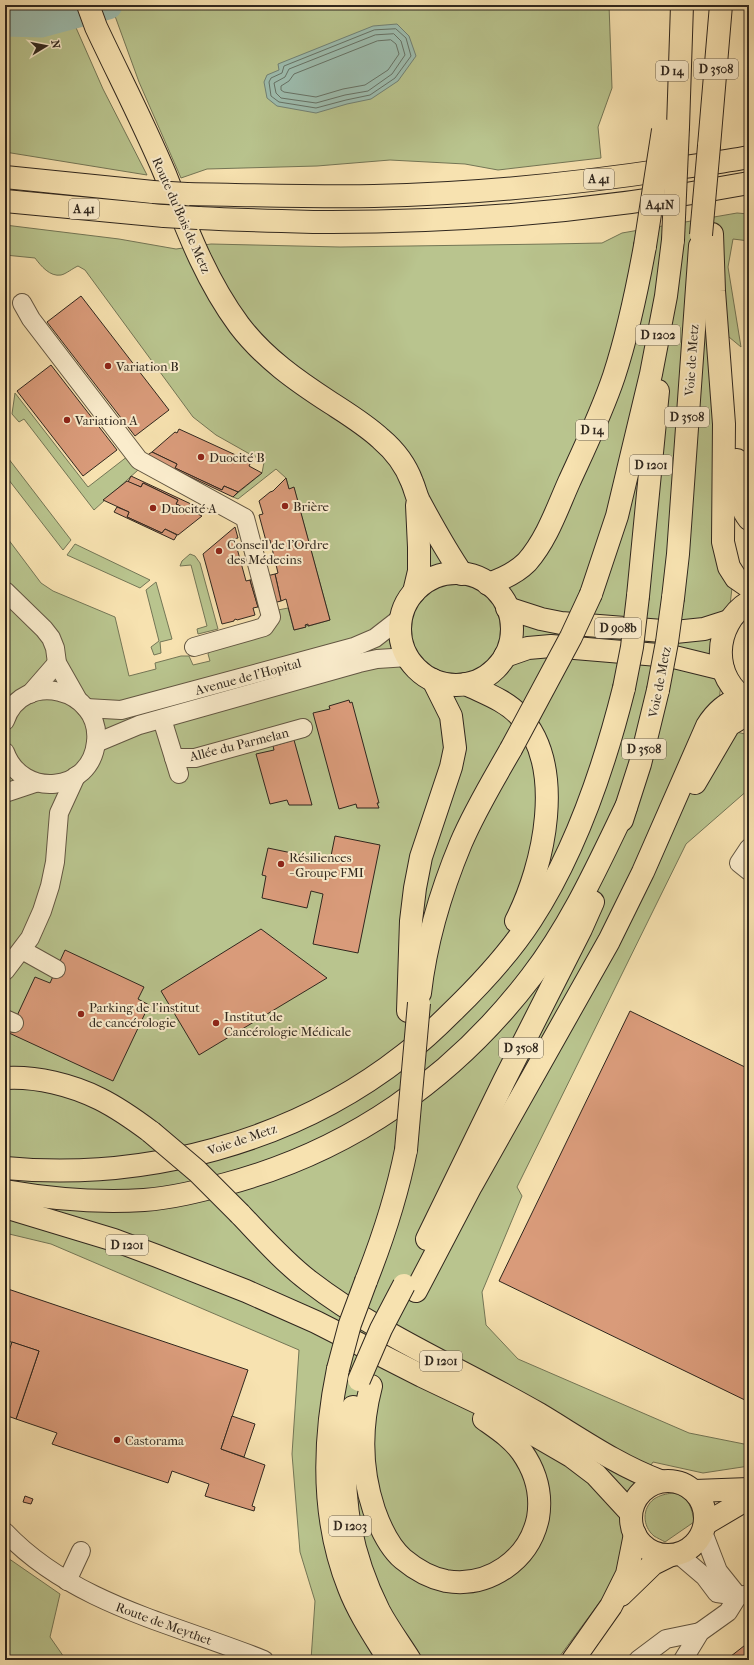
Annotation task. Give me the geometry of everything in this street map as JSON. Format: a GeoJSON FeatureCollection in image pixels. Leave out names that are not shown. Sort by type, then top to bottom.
{"type":"FeatureCollection","features":[{"type":"Feature","properties":{"kind":"main road","name":"Route du Bois de Metz"},"geometry":{"type":"LineString","coordinates":[[88,5],[96,27],[164,173],[191,240],[206,271],[239,325],[274,362],[303,385],[359,421],[382,439],[403,465],[412,482],[416,495],[440,541],[462,574]]}},
{"type":"Feature","properties":{"kind":"main road","name":"D 14"},"geometry":{"type":"LineString","coordinates":[[488,584],[501,580],[514,573],[536,551],[551,522],[600,413],[614,375],[631,318],[670,128],[681,8]]}},
{"type":"Feature","properties":{"kind":"main road","name":"Voie de Metz"},"geometry":{"type":"LineString","coordinates":[[626,807],[640,764],[658,690],[673,598],[678,554],[690,374],[707,234],[708,146],[721,11]]}},
{"type":"Feature","properties":{"kind":"main road"},"geometry":{"type":"LineString","coordinates":[[666,296],[673,240],[670,128]]}},
{"type":"Feature","properties":{"kind":"main road","name":"A 41"},"geometry":{"type":"LineString","coordinates":[[5,177],[187,194],[376,196],[547,185],[627,176],[749,156]]}},
{"type":"Feature","properties":{"kind":"main road","name":"A 41"},"geometry":{"type":"LineString","coordinates":[[5,201],[164,216],[317,222],[451,218],[571,209],[704,191],[749,183]]}},
{"type":"Feature","properties":{"kind":"main road","name":"A41N"},"geometry":{"type":"LineString","coordinates":[[571,209],[620,208],[749,195]]}},
{"type":"Feature","properties":{"kind":"main road"},"geometry":{"type":"LineString","coordinates":[[707,234],[714,291],[724,424],[723,542],[729,567],[736,578],[749,587]]}},
{"type":"Feature","properties":{"kind":"main road","name":"D 1202"},"geometry":{"type":"LineString","coordinates":[[414,1007],[427,947],[442,895],[462,842],[485,796],[512,749],[571,637],[591,594],[617,516],[651,374],[666,296]]}},
{"type":"Feature","properties":{"kind":"main road","name":"D 1201"},"geometry":{"type":"LineString","coordinates":[[448,1016],[488,976],[532,919],[553,882],[571,844],[600,772],[624,688],[632,647],[666,296]]}},
{"type":"Feature","properties":{"kind":"main road"},"geometry":{"type":"LineString","coordinates":[[716,326],[735,420],[740,499],[744,512],[749,519]]}},
{"type":"Feature","properties":{"kind":"main road","name":"Route du Bois de Metz"},"geometry":{"type":"LineString","coordinates":[[414,592],[419,563],[416,495]]}},
{"type":"Feature","properties":{"kind":"main road"},"geometry":{"type":"LineString","coordinates":[[449,574],[462,574],[476,577],[488,584],[503,599],[510,617],[511,637],[505,656],[498,666],[478,681],[466,684],[444,684],[433,680],[415,667],[408,657],[401,638],[402,618],[406,604],[414,592],[436,577],[449,574]]}},
{"type":"Feature","properties":{"kind":"main road"},"geometry":{"type":"LineString","coordinates":[[410,1288],[471,1186],[609,941],[643,872],[729,725],[747,703],[730,684],[723,669],[720,648],[723,634],[729,621],[749,602]]}},
{"type":"Feature","properties":{"kind":"main road","name":"D 908b"},"geometry":{"type":"LineString","coordinates":[[507,608],[560,623],[675,632],[704,629],[729,621]]}},
{"type":"Feature","properties":{"kind":"main road","name":"D 908b"},"geometry":{"type":"LineString","coordinates":[[505,656],[528,648],[551,646],[670,656],[723,669]]}},
{"type":"Feature","properties":{"kind":"main road"},"geometry":{"type":"LineString","coordinates":[[414,1007],[411,921],[415,888],[421,857],[451,767],[455,748],[451,716],[433,680]]}},
{"type":"Feature","properties":{"kind":"main road"},"geometry":{"type":"LineString","coordinates":[[448,1016],[492,960],[524,906],[538,865],[546,814],[543,769],[540,754],[527,724],[508,706],[466,684]]}},
{"type":"Feature","properties":{"kind":"main road"},"geometry":{"type":"LineString","coordinates":[[5,1191],[40,1197],[91,1201],[144,1200],[192,1193],[246,1179],[292,1163],[350,1135],[390,1110],[435,1077],[472,1044],[504,1010],[532,976],[583,896],[626,807]]}},
{"type":"Feature","properties":{"kind":"main road","name":"D 3508"},"geometry":{"type":"LineString","coordinates":[[410,1288],[501,1088],[581,929],[597,892],[626,807]]}},
{"type":"Feature","properties":{"kind":"main road","name":"D 1203"},"geometry":{"type":"LineString","coordinates":[[389,1660],[363,1617],[349,1589],[331,1523],[326,1460],[331,1402],[338,1369],[350,1324],[383,1238],[392,1210],[406,1150],[410,1120],[414,1007]]}},
{"type":"Feature","properties":{"kind":"main road","name":"Voie de Metz"},"geometry":{"type":"LineString","coordinates":[[5,1168],[53,1171],[121,1168],[153,1164],[212,1150],[253,1137],[301,1117],[366,1081],[403,1056],[448,1016]]}},
{"type":"Feature","properties":{"kind":"main road","name":"D 1201"},"geometry":{"type":"LineString","coordinates":[[5,1078],[45,1081],[72,1088],[99,1098],[126,1113],[197,1171],[290,1265],[308,1281],[365,1319],[539,1414],[606,1455],[642,1474],[660,1481]]}},
{"type":"Feature","properties":{"kind":"main road","name":"D 1201"},"geometry":{"type":"LineString","coordinates":[[5,1207],[114,1240],[246,1291],[316,1322],[483,1405],[571,1456],[596,1475],[633,1523]]}},
{"type":"Feature","properties":{"kind":"main road","name":"D 1203"},"geometry":{"type":"LineString","coordinates":[[410,1288],[381,1329],[346,1440],[344,1466],[345,1497],[351,1536],[363,1576],[380,1613],[410,1660]]}},
{"type":"Feature","properties":{"kind":"main road"},"geometry":{"type":"LineString","coordinates":[[365,1383],[365,1409],[362,1435],[369,1495],[383,1531],[392,1547],[403,1559],[423,1573],[445,1581],[477,1580],[498,1573],[514,1562],[527,1545],[536,1527],[540,1506],[539,1488],[532,1468],[522,1452],[506,1435],[422,1376]]}},
{"type":"Feature","properties":{"kind":"main road"},"geometry":{"type":"LineString","coordinates":[[573,1660],[611,1606],[633,1582],[653,1564],[692,1546],[698,1540],[704,1528],[706,1517],[703,1503],[695,1491],[679,1482],[670,1480],[660,1481],[644,1489],[634,1504],[627,1574],[611,1606]]}},
{"type":"Feature","properties":{"kind":"main road"},"geometry":{"type":"LineString","coordinates":[[695,1491],[749,1489]]}},
{"type":"Feature","properties":{"kind":"main road"},"geometry":{"type":"LineString","coordinates":[[704,1528],[749,1498]]}},
{"type":"Feature","properties":{"kind":"main road"},"geometry":{"type":"LineString","coordinates":[[633,1523],[643,1545],[663,1554],[674,1554]]}},
{"type":"Feature","properties":{"kind":"street"},"geometry":{"type":"LineString","coordinates":[[22,303],[36,325],[139,460],[245,518],[271,617],[264,627],[194,647]]}},
{"type":"Feature","properties":{"kind":"street"},"geometry":{"type":"LineString","coordinates":[[5,591],[44,629],[51,638],[55,648],[56,663],[92,718],[96,730],[96,743],[93,756],[86,767],[66,782],[53,785],[38,783],[20,774],[6,756]]}},
{"type":"Feature","properties":{"kind":"street","name":"Avenue de l'Hopital"},"geometry":{"type":"LineString","coordinates":[[82,704],[121,710],[354,647],[375,638],[402,618]]}},
{"type":"Feature","properties":{"kind":"street","name":"Avenue de l'Hopital"},"geometry":{"type":"LineString","coordinates":[[96,743],[125,730],[377,659],[408,657]]}},
{"type":"Feature","properties":{"kind":"street"},"geometry":{"type":"LineString","coordinates":[[5,721],[18,697],[56,663]]}},
{"type":"Feature","properties":{"kind":"street"},"geometry":{"type":"LineString","coordinates":[[18,697],[38,691],[55,690],[71,696],[82,704]]}},
{"type":"Feature","properties":{"kind":"street","name":"Allée du Parmelan"},"geometry":{"type":"LineString","coordinates":[[162,719],[176,766],[195,758],[303,728]]}},
{"type":"Feature","properties":{"kind":"street"},"geometry":{"type":"LineString","coordinates":[[5,783],[6,756]]}},
{"type":"Feature","properties":{"kind":"street"},"geometry":{"type":"LineString","coordinates":[[5,971],[30,938],[42,911],[50,886],[55,862],[59,813],[76,776]]}},
{"type":"Feature","properties":{"kind":"street"},"geometry":{"type":"LineString","coordinates":[[5,793],[38,783]]}},
{"type":"Feature","properties":{"kind":"street"},"geometry":{"type":"LineString","coordinates":[[38,783],[59,813]]}},
{"type":"Feature","properties":{"kind":"street"},"geometry":{"type":"LineString","coordinates":[[749,848],[738,863],[749,871]]}},
{"type":"Feature","properties":{"kind":"street"},"geometry":{"type":"LineString","coordinates":[[22,950],[56,969]]}},
{"type":"Feature","properties":{"kind":"street"},"geometry":{"type":"LineString","coordinates":[[704,1528],[718,1572],[743,1595]]}},
{"type":"Feature","properties":{"kind":"street","name":"Route de Meythet"},"geometry":{"type":"LineString","coordinates":[[5,1532],[38,1562],[67,1581],[118,1606],[264,1660]]}},
{"type":"Feature","properties":{"kind":"street"},"geometry":{"type":"LineString","coordinates":[[67,1581],[81,1551]]}},
{"type":"Feature","properties":{"kind":"street"},"geometry":{"type":"LineString","coordinates":[[674,1554],[705,1577],[717,1593],[743,1595]]}},
{"type":"Feature","properties":{"kind":"street"},"geometry":{"type":"LineString","coordinates":[[683,1660],[700,1632],[728,1612],[743,1595]]}},
{"type":"Feature","properties":{"kind":"street"},"geometry":{"type":"LineString","coordinates":[[638,1660],[666,1639],[700,1632]]}},
{"type":"Feature","properties":{"kind":"green space"},"geometry":{"type":"Polygon","coordinates":[[[5,5],[66,5],[103,89],[147,175],[5,152],[5,5]]]}},
{"type":"Feature","properties":{"kind":"green space"},"geometry":{"type":"Polygon","coordinates":[[[111,5],[609,5],[612,88],[598,127],[601,158],[498,170],[465,164],[390,160],[317,166],[207,169],[181,178],[139,82],[111,5]]]}},
{"type":"Feature","properties":{"kind":"green space"},"geometry":{"type":"Polygon","coordinates":[[[737,213],[749,214],[749,241],[733,239],[728,267],[741,347],[717,327],[732,540],[736,553],[716,727],[749,735],[749,789],[686,844],[517,1187],[522,1196],[482,1292],[486,1325],[518,1359],[689,1433],[749,1445],[749,1466],[703,1473],[653,1462],[620,1511],[624,1539],[624,1561],[605,1595],[557,1660],[311,1660],[315,1601],[300,1552],[292,1454],[299,1350],[51,1244],[5,1233],[5,595],[13,587],[5,578],[5,535],[41,583],[53,591],[115,617],[129,676],[156,669],[155,663],[181,656],[189,656],[193,665],[210,661],[208,654],[210,650],[278,610],[288,608],[294,630],[306,627],[305,625],[309,626],[330,620],[294,488],[289,489],[286,478],[276,469],[238,499],[233,497],[262,473],[265,457],[255,457],[216,435],[193,417],[85,270],[78,266],[61,275],[57,275],[46,270],[35,258],[5,255],[5,225],[119,239],[176,249],[211,244],[340,247],[550,244],[602,243],[622,233],[737,213]]]}},
{"type":"Feature","properties":{"kind":"green space"},"geometry":{"type":"Polygon","coordinates":[[[15,393],[88,487],[128,456],[138,470],[94,510],[24,419],[19,422],[12,414],[15,393]]]}},
{"type":"Feature","properties":{"kind":"green space"},"geometry":{"type":"Polygon","coordinates":[[[5,454],[71,540],[63,550],[5,475],[5,454]]]}},
{"type":"Feature","properties":{"kind":"green space"},"geometry":{"type":"Polygon","coordinates":[[[75,544],[150,580],[140,588],[67,555],[75,544]]]}},
{"type":"Feature","properties":{"kind":"green space"},"geometry":{"type":"Polygon","coordinates":[[[190,554],[195,556],[200,563],[218,629],[198,634],[197,629],[207,626],[191,565],[180,566],[182,561],[190,554]]]}},
{"type":"Feature","properties":{"kind":"green space"},"geometry":{"type":"Polygon","coordinates":[[[156,582],[172,639],[160,642],[161,653],[154,655],[151,647],[159,641],[146,590],[156,582]]]}},
{"type":"Feature","properties":{"kind":"green space"},"geometry":{"type":"Polygon","coordinates":[[[672,1493],[682,1496],[685,1499],[692,1511],[694,1522],[665,1542],[650,1532],[647,1527],[645,1517],[647,1507],[654,1499],[672,1493]]]}},
{"type":"Feature","properties":{"kind":"green space"},"geometry":{"type":"Polygon","coordinates":[[[5,1556],[60,1594],[50,1637],[66,1660],[5,1660],[5,1556]]]}},
{"type":"Feature","properties":{"kind":"water"},"geometry":{"type":"Polygon","coordinates":[[[397,24],[409,36],[416,56],[398,81],[371,99],[316,113],[277,106],[267,98],[264,82],[267,75],[279,70],[278,64],[373,26],[397,24]]]}},
{"type":"Feature","properties":{"kind":"building","name":"Variation B"},"geometry":{"type":"Polygon","coordinates":[[[81,296],[169,410],[135,436],[47,322],[81,296]]]}},
{"type":"Feature","properties":{"kind":"building","name":"Variation A"},"geometry":{"type":"Polygon","coordinates":[[[51,365],[117,450],[83,476],[17,391],[51,365]]]}},
{"type":"Feature","properties":{"kind":"building","name":"Duocité B"},"geometry":{"type":"Polygon","coordinates":[[[179,429],[251,462],[249,466],[262,473],[238,492],[224,486],[222,490],[175,468],[177,464],[152,452],[175,432],[177,433],[179,429]]]}},
{"type":"Feature","properties":{"kind":"building"},"geometry":{"type":"Polygon","coordinates":[[[152,452],[177,464],[175,468],[222,490],[224,486],[238,492],[233,497],[146,456],[152,452]]]}},
{"type":"Feature","properties":{"kind":"building"},"geometry":{"type":"Polygon","coordinates":[[[131,476],[191,504],[188,509],[176,504],[178,500],[143,483],[141,487],[128,482],[131,476]]]}},
{"type":"Feature","properties":{"kind":"building"},"geometry":{"type":"Polygon","coordinates":[[[286,478],[289,489],[294,487],[330,620],[308,626],[308,624],[305,625],[306,627],[294,630],[286,599],[281,601],[275,574],[278,573],[270,540],[266,541],[259,515],[263,514],[259,501],[273,491],[286,478]]]}},
{"type":"Feature","properties":{"kind":"building","name":"Duocité A"},"geometry":{"type":"Polygon","coordinates":[[[127,481],[141,487],[143,483],[178,500],[176,504],[202,516],[178,535],[165,529],[162,533],[127,517],[129,512],[103,500],[127,481]]]}},
{"type":"Feature","properties":{"kind":"building"},"geometry":{"type":"Polygon","coordinates":[[[117,507],[129,512],[127,517],[162,533],[165,529],[177,535],[174,540],[114,512],[117,507]]]}},
{"type":"Feature","properties":{"kind":"building"},"geometry":{"type":"Polygon","coordinates":[[[235,527],[238,538],[229,540],[230,542],[235,541],[246,581],[250,580],[258,607],[253,608],[255,615],[222,624],[203,554],[235,527]]]}},
{"type":"Feature","properties":{"kind":"building"},"geometry":{"type":"Polygon","coordinates":[[[275,574],[281,601],[258,607],[250,580],[275,574]]]}},
{"type":"Feature","properties":{"kind":"building"},"geometry":{"type":"Polygon","coordinates":[[[349,700],[350,703],[352,702],[379,803],[377,803],[379,808],[357,808],[356,804],[339,809],[313,713],[330,709],[329,706],[349,700]]]}},
{"type":"Feature","properties":{"kind":"building"},"geometry":{"type":"Polygon","coordinates":[[[294,740],[312,805],[289,805],[287,800],[270,804],[256,754],[274,750],[273,746],[294,740]]]}},
{"type":"Feature","properties":{"kind":"building"},"geometry":{"type":"Polygon","coordinates":[[[335,836],[380,845],[358,953],[313,944],[323,894],[311,891],[307,908],[262,898],[266,876],[262,875],[268,848],[330,861],[335,836]]]}},
{"type":"Feature","properties":{"kind":"building","name":"Institut de Cancérologie Médicale"},"geometry":{"type":"Polygon","coordinates":[[[261,929],[327,978],[199,1055],[161,991],[261,929]]]}},
{"type":"Feature","properties":{"kind":"building","name":"Parking de l'institut de cancérologie"},"geometry":{"type":"Polygon","coordinates":[[[65,950],[144,987],[138,999],[149,1005],[113,1081],[9,1033],[35,977],[50,983],[65,950]]]}},
{"type":"Feature","properties":{"kind":"building"},"geometry":{"type":"Polygon","coordinates":[[[630,1011],[749,1069],[749,1402],[499,1281],[630,1011]]]}},
{"type":"Feature","properties":{"kind":"building"},"geometry":{"type":"Polygon","coordinates":[[[5,1288],[248,1370],[221,1449],[265,1465],[252,1506],[255,1507],[254,1511],[205,1496],[209,1484],[172,1471],[168,1483],[52,1444],[57,1433],[16,1419],[39,1351],[5,1340],[5,1288]]]}},
{"type":"Feature","properties":{"kind":"building"},"geometry":{"type":"Polygon","coordinates":[[[12,1342],[39,1351],[16,1419],[5,1415],[5,1363],[12,1342]]]}},
{"type":"Feature","properties":{"kind":"building"},"geometry":{"type":"Polygon","coordinates":[[[232,1416],[255,1424],[244,1457],[221,1449],[232,1416]]]}},
{"type":"Feature","properties":{"kind":"building"},"geometry":{"type":"Polygon","coordinates":[[[25,1496],[33,1499],[31,1504],[23,1502],[25,1496]]]}},
{"type":"Feature","properties":{"kind":"building"},"geometry":{"type":"Polygon","coordinates":[[[749,1642],[749,1660],[726,1660],[749,1642]]]}},
{"type":"Feature","properties":{"kind":"waterway"},"geometry":{"type":"LineString","coordinates":[[5,22],[41,23],[108,5]]}},
{"type":"Feature","properties":{"kind":"place","name":"Variation B"},"geometry":{"type":"Point","coordinates":[108,366]}},
{"type":"Feature","properties":{"kind":"place","name":"Variation A"},"geometry":{"type":"Point","coordinates":[67,420]}},
{"type":"Feature","properties":{"kind":"place","name":"Duocité B"},"geometry":{"type":"Point","coordinates":[201,457]}},
{"type":"Feature","properties":{"kind":"place","name":"Brière"},"geometry":{"type":"Point","coordinates":[285,506]}},
{"type":"Feature","properties":{"kind":"place","name":"Duocité A"},"geometry":{"type":"Point","coordinates":[153,508]}},
{"type":"Feature","properties":{"kind":"place","name":"Conseil de l'Ordre des Médecins"},"geometry":{"type":"Point","coordinates":[219,551]}},
{"type":"Feature","properties":{"kind":"place","name":"Résiliences - Groupe FMI"},"geometry":{"type":"Point","coordinates":[281,864]}},
{"type":"Feature","properties":{"kind":"place","name":"Parking de l'institut de cancérologie"},"geometry":{"type":"Point","coordinates":[81,1014]}},
{"type":"Feature","properties":{"kind":"place","name":"Institut de Cancérologie Médicale"},"geometry":{"type":"Point","coordinates":[216,1023]}},
{"type":"Feature","properties":{"kind":"place","name":"Castorama"},"geometry":{"type":"Point","coordinates":[117,1440]}}]}
